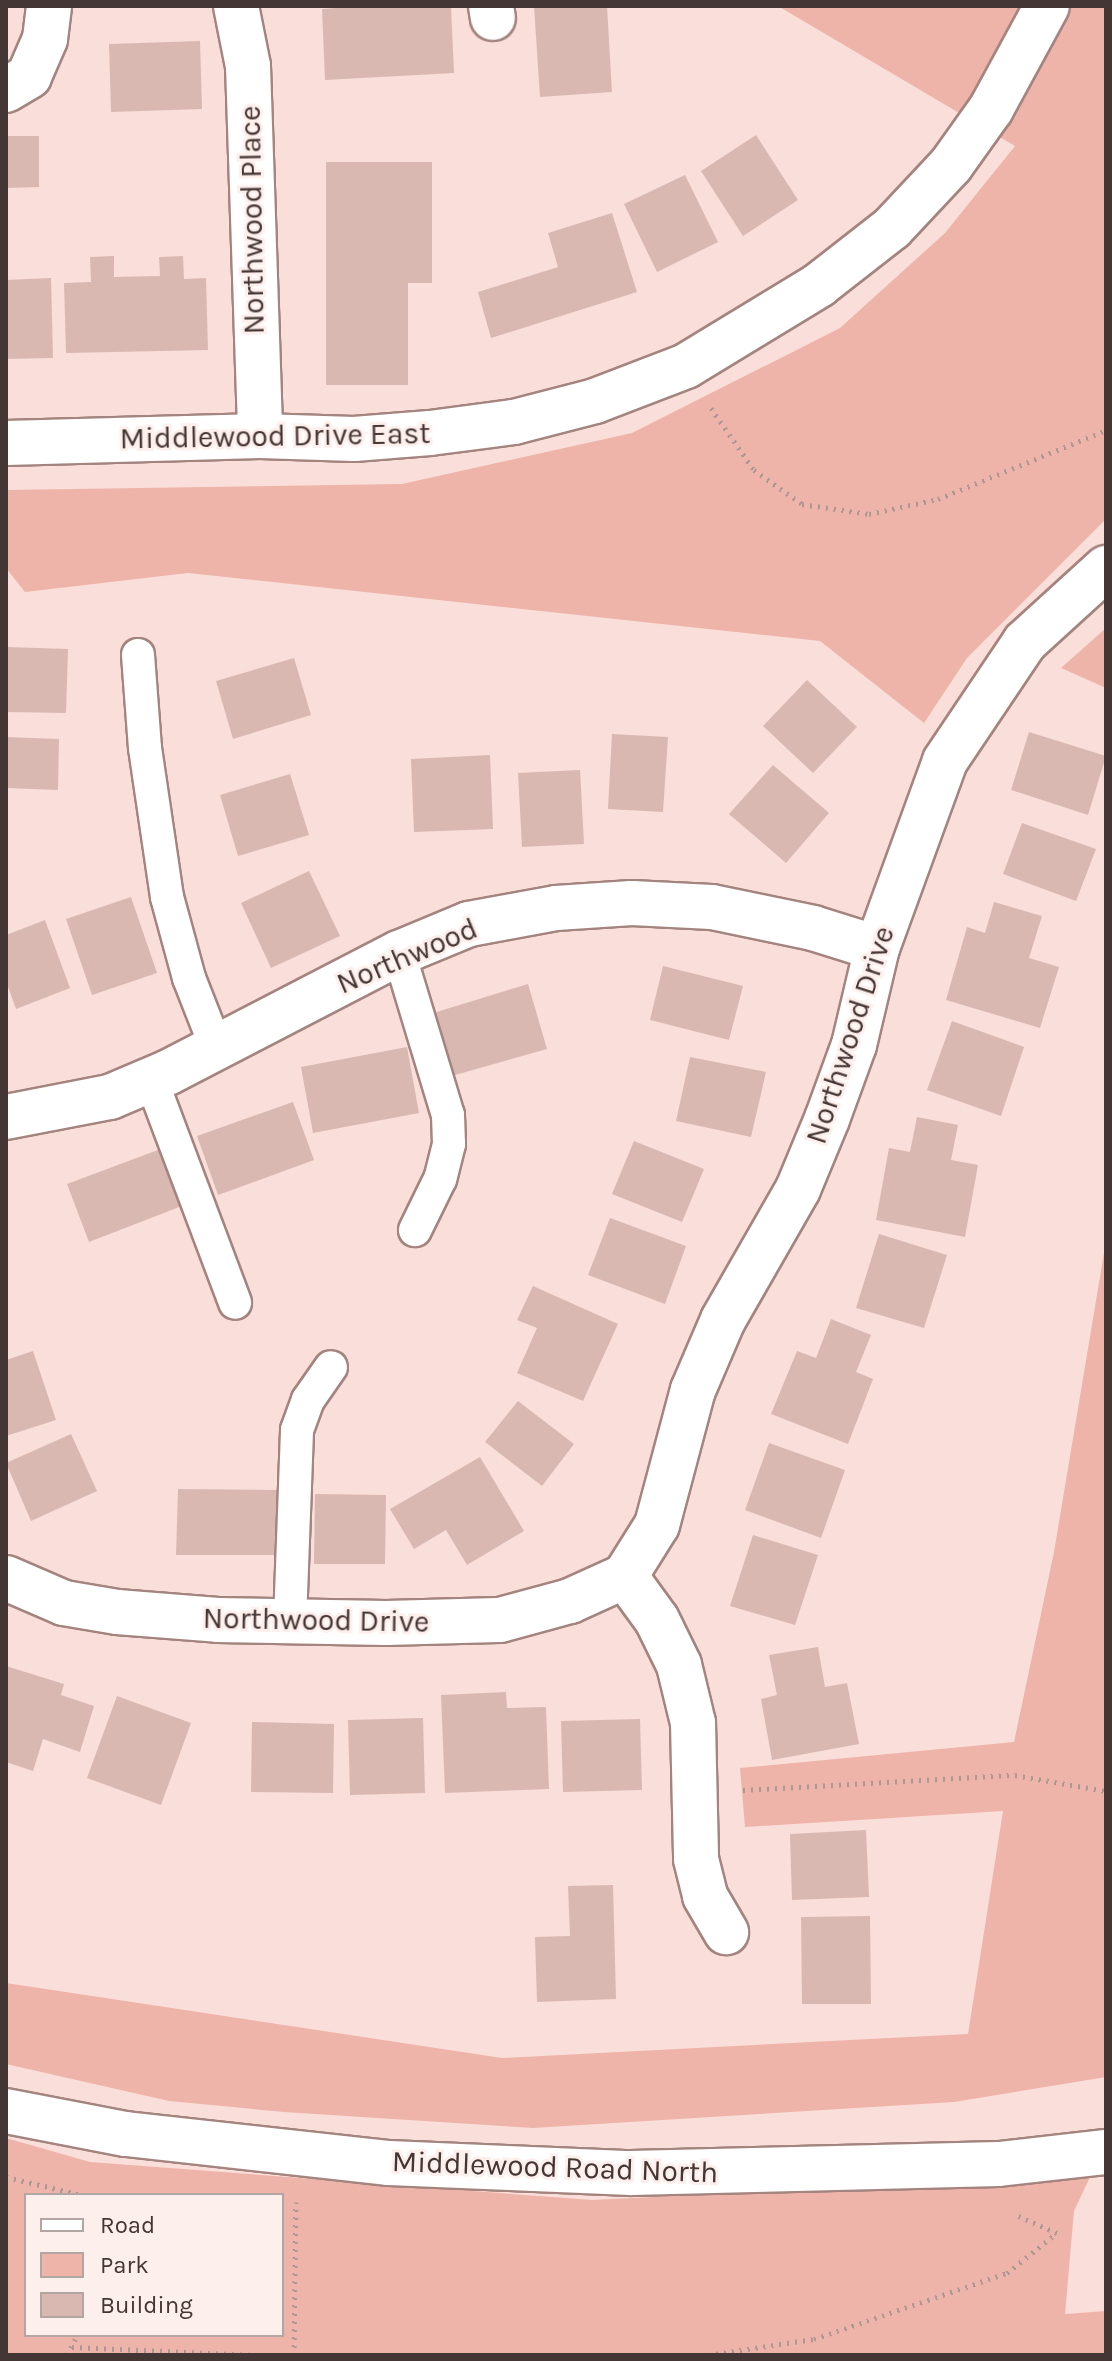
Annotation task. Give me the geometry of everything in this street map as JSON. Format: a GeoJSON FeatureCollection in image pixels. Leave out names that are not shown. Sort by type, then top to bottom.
{"type":"FeatureCollection","features":[{"type":"Feature","properties":{"kind":"street"},"geometry":{"type":"LineString","coordinates":[[6,90],[29,76],[45,39],[49,6]]}},
{"type":"Feature","properties":{"kind":"street","name":"Northwood Place"},"geometry":{"type":"LineString","coordinates":[[236,6],[248,66],[260,436]]}},
{"type":"Feature","properties":{"kind":"street","name":"Middlewood Drive East"},"geometry":{"type":"LineString","coordinates":[[6,443],[260,436],[354,439],[514,422],[595,401],[686,366],[819,285],[892,228],[951,165],[991,109],[1047,6]]}},
{"type":"Feature","properties":{"kind":"street","name":"Northwood Drive"},"geometry":{"type":"LineString","coordinates":[[6,1578],[64,1603],[117,1612],[290,1622],[500,1620],[570,1601],[625,1576],[657,1525],[693,1390],[723,1320],[798,1189],[827,1119],[854,1045],[877,948],[945,761],[1025,642],[1106,568]]}},
{"type":"Feature","properties":{"kind":"street","name":"Northwood"},"geometry":{"type":"LineString","coordinates":[[6,1117],[110,1097],[216,1047],[399,953],[469,924],[556,908],[632,903],[712,907],[813,928],[877,948]]}},
{"type":"Feature","properties":{"kind":"street"},"geometry":{"type":"LineString","coordinates":[[625,1576],[657,1620],[679,1665],[693,1723],[696,1859],[705,1896],[726,1932]]}},
{"type":"Feature","properties":{"kind":"street","name":"Middlewood Road North"},"geometry":{"type":"LineString","coordinates":[[6,2111],[126,2134],[389,2163],[631,2173],[999,2164],[1106,2152]]}},
{"type":"Feature","properties":{"kind":"lane"},"geometry":{"type":"LineString","coordinates":[[138,655],[146,761],[167,897],[189,978],[216,1047]]}},
{"type":"Feature","properties":{"kind":"lane"},"geometry":{"type":"LineString","coordinates":[[399,953],[448,1115],[449,1144],[440,1179],[415,1230]]}},
{"type":"Feature","properties":{"kind":"lane"},"geometry":{"type":"LineString","coordinates":[[151,1079],[235,1303]]}},
{"type":"Feature","properties":{"kind":"lane"},"geometry":{"type":"LineString","coordinates":[[290,1622],[297,1430],[308,1400],[331,1367]]}},
{"type":"Feature","properties":{"kind":"path"},"geometry":{"type":"LineString","coordinates":[[686,366],[721,425],[754,470],[802,504],[869,514],[938,499],[1106,430]]}},
{"type":"Feature","properties":{"kind":"path"},"geometry":{"type":"LineString","coordinates":[[694,1793],[1015,1775],[1106,1791]]}},
{"type":"Feature","properties":{"kind":"path"},"geometry":{"type":"LineString","coordinates":[[294,2355],[297,2153]]}},
{"type":"Feature","properties":{"kind":"path"},"geometry":{"type":"LineString","coordinates":[[708,2355],[814,2339],[1007,2273],[1057,2233],[1009,2212],[999,2164]]}},
{"type":"Feature","properties":{"kind":"path"},"geometry":{"type":"LineString","coordinates":[[6,2177],[74,2193]]}},
{"type":"Feature","properties":{"kind":"path"},"geometry":{"type":"LineString","coordinates":[[67,2355],[76,2337]]}},
{"type":"Feature","properties":{"kind":"path"},"geometry":{"type":"LineString","coordinates":[[72,2347],[256,2355]]}},
{"type":"Feature","properties":{"kind":"green space"},"geometry":{"type":"Polygon","coordinates":[[[778,6],[1106,6],[1106,519],[967,658],[924,723],[820,641],[188,573],[25,592],[6,568],[6,490],[402,484],[632,433],[840,328],[945,233],[1015,146],[778,6]]]}},
{"type":"Feature","properties":{"kind":"green space"},"geometry":{"type":"Polygon","coordinates":[[[1106,628],[1106,688],[1061,668],[1106,628]]]}},
{"type":"Feature","properties":{"kind":"green space"},"geometry":{"type":"Polygon","coordinates":[[[1106,1241],[1106,2077],[954,2102],[533,2128],[284,2112],[169,2101],[6,2064],[6,1983],[502,2058],[968,2034],[1003,1811],[745,1827],[740,1768],[1014,1742],[1054,1552],[1106,1241]]]}},
{"type":"Feature","properties":{"kind":"green space"},"geometry":{"type":"Polygon","coordinates":[[[6,2138],[90,2162],[592,2200],[1091,2175],[1074,2211],[1065,2314],[1106,2311],[1106,2355],[6,2355],[6,2138]]]}},
{"type":"Feature","properties":{"kind":"building"},"geometry":{"type":"Polygon","coordinates":[[[451,6],[454,73],[325,80],[322,9],[451,6]]]}},
{"type":"Feature","properties":{"kind":"building"},"geometry":{"type":"Polygon","coordinates":[[[534,6],[607,6],[612,92],[540,97],[534,6]]]}},
{"type":"Feature","properties":{"kind":"building"},"geometry":{"type":"Polygon","coordinates":[[[200,41],[202,109],[111,112],[109,44],[200,41]]]}},
{"type":"Feature","properties":{"kind":"building"},"geometry":{"type":"Polygon","coordinates":[[[756,135],[798,200],[743,236],[701,171],[756,135]]]}},
{"type":"Feature","properties":{"kind":"building"},"geometry":{"type":"Polygon","coordinates":[[[6,136],[39,136],[39,187],[6,188],[6,136]]]}},
{"type":"Feature","properties":{"kind":"building"},"geometry":{"type":"Polygon","coordinates":[[[326,162],[432,162],[432,283],[408,283],[408,385],[326,385],[326,162]]]}},
{"type":"Feature","properties":{"kind":"building"},"geometry":{"type":"Polygon","coordinates":[[[685,175],[718,242],[657,272],[624,204],[685,175]]]}},
{"type":"Feature","properties":{"kind":"building"},"geometry":{"type":"Polygon","coordinates":[[[612,213],[637,292],[491,338],[478,292],[558,267],[548,233],[612,213]]]}},
{"type":"Feature","properties":{"kind":"building"},"geometry":{"type":"Polygon","coordinates":[[[114,256],[114,277],[160,276],[159,257],[183,256],[184,279],[206,278],[208,350],[66,353],[64,283],[91,282],[90,257],[114,256]]]}},
{"type":"Feature","properties":{"kind":"building"},"geometry":{"type":"Polygon","coordinates":[[[51,278],[53,358],[6,359],[6,280],[51,278]]]}},
{"type":"Feature","properties":{"kind":"building"},"geometry":{"type":"Polygon","coordinates":[[[6,647],[68,649],[66,713],[6,712],[6,647]]]}},
{"type":"Feature","properties":{"kind":"building"},"geometry":{"type":"Polygon","coordinates":[[[294,658],[311,715],[233,739],[216,681],[294,658]]]}},
{"type":"Feature","properties":{"kind":"building"},"geometry":{"type":"Polygon","coordinates":[[[807,680],[857,727],[813,773],[763,726],[807,680]]]}},
{"type":"Feature","properties":{"kind":"building"},"geometry":{"type":"Polygon","coordinates":[[[1029,732],[1106,756],[1088,815],[1011,790],[1029,732]]]}},
{"type":"Feature","properties":{"kind":"building"},"geometry":{"type":"Polygon","coordinates":[[[612,734],[668,737],[663,812],[608,809],[612,734]]]}},
{"type":"Feature","properties":{"kind":"building"},"geometry":{"type":"Polygon","coordinates":[[[6,737],[59,739],[58,790],[6,788],[6,737]]]}},
{"type":"Feature","properties":{"kind":"building"},"geometry":{"type":"Polygon","coordinates":[[[490,755],[493,829],[414,832],[411,759],[490,755]]]}},
{"type":"Feature","properties":{"kind":"building"},"geometry":{"type":"Polygon","coordinates":[[[773,765],[829,813],[786,863],[729,814],[773,765]]]}},
{"type":"Feature","properties":{"kind":"building"},"geometry":{"type":"Polygon","coordinates":[[[580,770],[584,844],[522,847],[518,773],[580,770]]]}},
{"type":"Feature","properties":{"kind":"building"},"geometry":{"type":"Polygon","coordinates":[[[290,774],[309,835],[238,856],[220,795],[290,774]]]}},
{"type":"Feature","properties":{"kind":"building"},"geometry":{"type":"Polygon","coordinates":[[[1022,823],[1096,849],[1076,901],[1003,874],[1022,823]]]}},
{"type":"Feature","properties":{"kind":"building"},"geometry":{"type":"Polygon","coordinates":[[[309,871],[340,936],[271,968],[241,903],[309,871]]]}},
{"type":"Feature","properties":{"kind":"building"},"geometry":{"type":"Polygon","coordinates":[[[131,897],[157,973],[92,995],[66,919],[131,897]]]}},
{"type":"Feature","properties":{"kind":"building"},"geometry":{"type":"Polygon","coordinates":[[[994,902],[1042,916],[1029,958],[1059,967],[1040,1028],[946,1000],[967,927],[985,933],[994,902]]]}},
{"type":"Feature","properties":{"kind":"building"},"geometry":{"type":"Polygon","coordinates":[[[45,920],[70,988],[16,1009],[6,981],[6,935],[45,920]]]}},
{"type":"Feature","properties":{"kind":"building"},"geometry":{"type":"Polygon","coordinates":[[[663,966],[743,986],[729,1040],[650,1020],[663,966]]]}},
{"type":"Feature","properties":{"kind":"building"},"geometry":{"type":"Polygon","coordinates":[[[528,984],[547,1049],[448,1077],[430,1014],[528,984]]]}},
{"type":"Feature","properties":{"kind":"building"},"geometry":{"type":"Polygon","coordinates":[[[952,1021],[1024,1047],[1001,1116],[927,1090],[952,1021]]]}},
{"type":"Feature","properties":{"kind":"building"},"geometry":{"type":"Polygon","coordinates":[[[407,1047],[419,1113],[313,1133],[301,1067],[407,1047]]]}},
{"type":"Feature","properties":{"kind":"building"},"geometry":{"type":"Polygon","coordinates":[[[690,1057],[766,1072],[751,1137],[676,1121],[690,1057]]]}},
{"type":"Feature","properties":{"kind":"building"},"geometry":{"type":"Polygon","coordinates":[[[293,1102],[314,1160],[218,1195],[197,1136],[293,1102]]]}},
{"type":"Feature","properties":{"kind":"building"},"geometry":{"type":"Polygon","coordinates":[[[917,1117],[958,1125],[951,1160],[978,1165],[965,1237],[876,1220],[889,1148],[910,1152],[917,1117]]]}},
{"type":"Feature","properties":{"kind":"building"},"geometry":{"type":"Polygon","coordinates":[[[634,1141],[704,1169],[682,1222],[612,1194],[634,1141]]]}},
{"type":"Feature","properties":{"kind":"building"},"geometry":{"type":"Polygon","coordinates":[[[166,1147],[187,1204],[89,1242],[67,1184],[166,1147]]]}},
{"type":"Feature","properties":{"kind":"building"},"geometry":{"type":"Polygon","coordinates":[[[610,1218],[686,1246],[665,1304],[588,1275],[610,1218]]]}},
{"type":"Feature","properties":{"kind":"building"},"geometry":{"type":"Polygon","coordinates":[[[879,1234],[947,1255],[924,1328],[856,1308],[879,1234]]]}},
{"type":"Feature","properties":{"kind":"building"},"geometry":{"type":"Polygon","coordinates":[[[533,1286],[618,1324],[583,1401],[517,1373],[537,1328],[517,1320],[533,1286]]]}},
{"type":"Feature","properties":{"kind":"building"},"geometry":{"type":"Polygon","coordinates":[[[831,1319],[871,1335],[856,1372],[873,1379],[848,1444],[771,1414],[797,1351],[816,1358],[831,1319]]]}},
{"type":"Feature","properties":{"kind":"building"},"geometry":{"type":"Polygon","coordinates":[[[33,1351],[56,1420],[6,1436],[6,1360],[33,1351]]]}},
{"type":"Feature","properties":{"kind":"building"},"geometry":{"type":"Polygon","coordinates":[[[518,1401],[574,1444],[542,1486],[485,1442],[518,1401]]]}},
{"type":"Feature","properties":{"kind":"building"},"geometry":{"type":"Polygon","coordinates":[[[71,1434],[97,1491],[31,1521],[6,1463],[71,1434]]]}},
{"type":"Feature","properties":{"kind":"building"},"geometry":{"type":"Polygon","coordinates":[[[769,1443],[845,1470],[821,1538],[745,1510],[769,1443]]]}},
{"type":"Feature","properties":{"kind":"building"},"geometry":{"type":"Polygon","coordinates":[[[480,1457],[524,1531],[467,1565],[446,1530],[414,1549],[390,1509],[480,1457]]]}},
{"type":"Feature","properties":{"kind":"building"},"geometry":{"type":"Polygon","coordinates":[[[178,1489],[284,1490],[283,1555],[176,1555],[178,1489]]]}},
{"type":"Feature","properties":{"kind":"building"},"geometry":{"type":"Polygon","coordinates":[[[315,1494],[386,1495],[385,1564],[314,1564],[315,1494]]]}},
{"type":"Feature","properties":{"kind":"building"},"geometry":{"type":"Polygon","coordinates":[[[753,1535],[818,1555],[795,1625],[730,1606],[753,1535]]]}},
{"type":"Feature","properties":{"kind":"building"},"geometry":{"type":"Polygon","coordinates":[[[818,1647],[825,1687],[847,1683],[859,1744],[772,1760],[761,1699],[777,1695],[769,1655],[818,1647]]]}},
{"type":"Feature","properties":{"kind":"building"},"geometry":{"type":"Polygon","coordinates":[[[6,1666],[64,1684],[61,1695],[94,1706],[80,1752],[43,1739],[33,1771],[6,1762],[6,1666]]]}},
{"type":"Feature","properties":{"kind":"building"},"geometry":{"type":"Polygon","coordinates":[[[506,1692],[507,1708],[546,1707],[549,1789],[445,1793],[441,1695],[506,1692]]]}},
{"type":"Feature","properties":{"kind":"building"},"geometry":{"type":"Polygon","coordinates":[[[117,1696],[191,1723],[161,1805],[87,1778],[117,1696]]]}},
{"type":"Feature","properties":{"kind":"building"},"geometry":{"type":"Polygon","coordinates":[[[423,1718],[425,1793],[350,1795],[348,1720],[423,1718]]]}},
{"type":"Feature","properties":{"kind":"building"},"geometry":{"type":"Polygon","coordinates":[[[640,1719],[642,1790],[563,1792],[561,1721],[640,1719]]]}},
{"type":"Feature","properties":{"kind":"building"},"geometry":{"type":"Polygon","coordinates":[[[252,1722],[334,1724],[333,1793],[251,1792],[252,1722]]]}},
{"type":"Feature","properties":{"kind":"building"},"geometry":{"type":"Polygon","coordinates":[[[866,1830],[869,1897],[792,1900],[790,1834],[866,1830]]]}},
{"type":"Feature","properties":{"kind":"building"},"geometry":{"type":"Polygon","coordinates":[[[613,1885],[616,1999],[537,2002],[535,1937],[570,1936],[568,1886],[613,1885]]]}},
{"type":"Feature","properties":{"kind":"building"},"geometry":{"type":"Polygon","coordinates":[[[870,1916],[871,2004],[802,2004],[801,1917],[870,1916]]]}}]}
